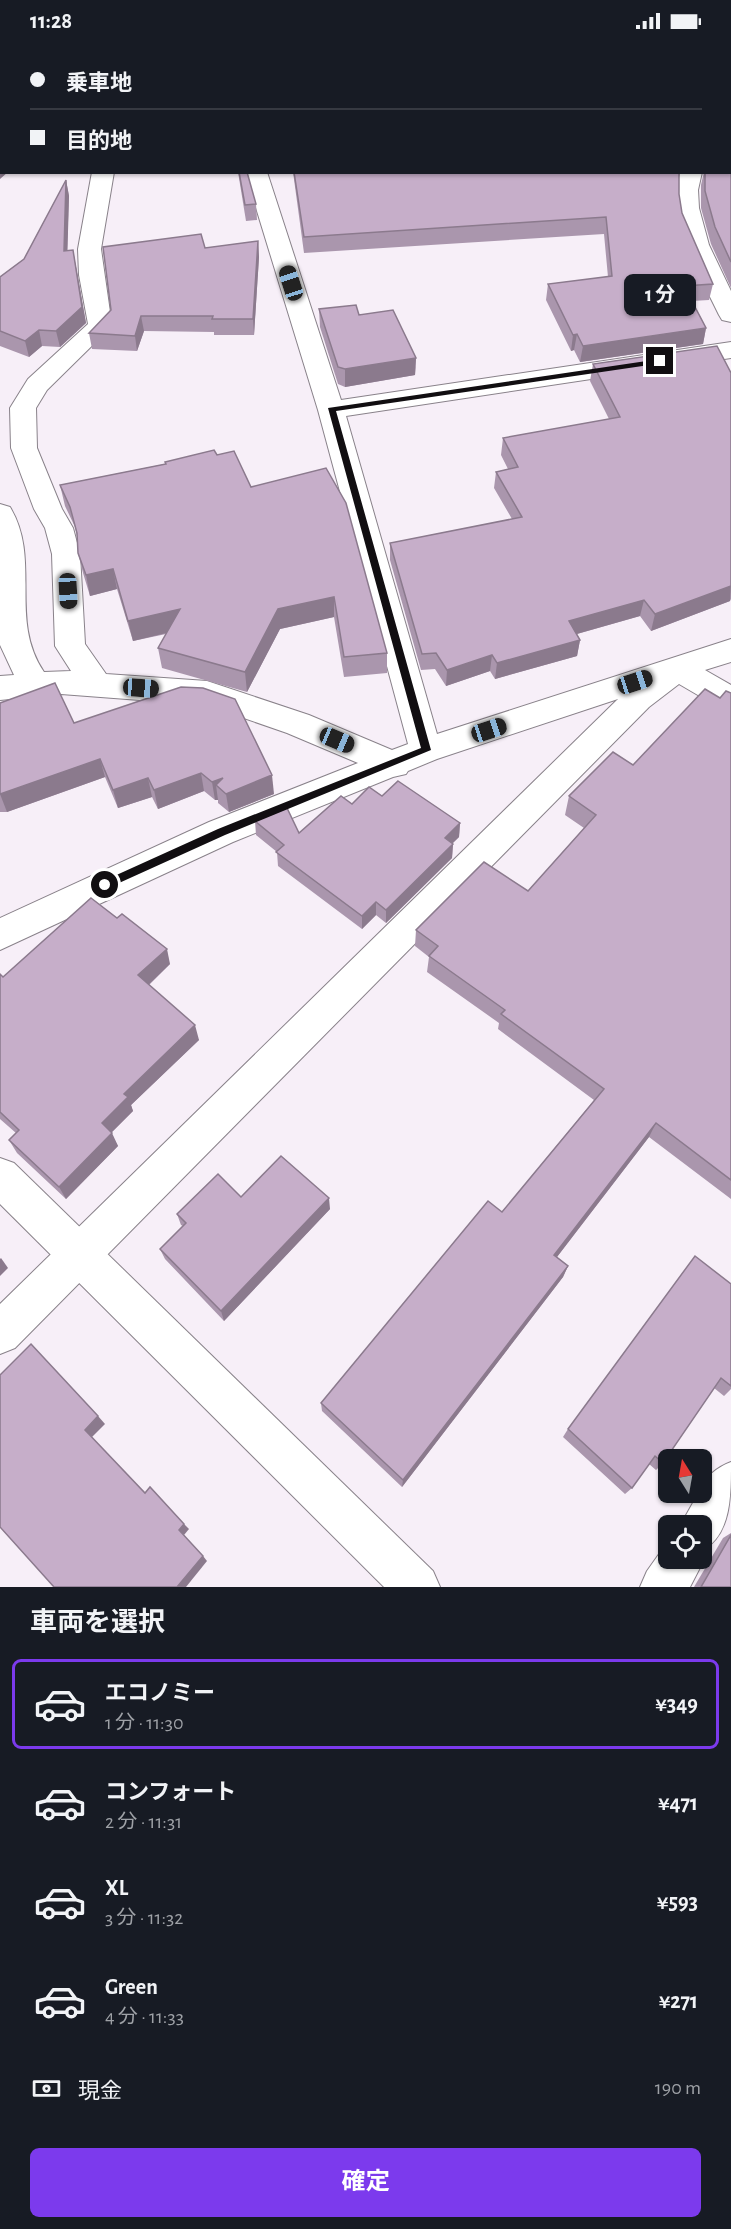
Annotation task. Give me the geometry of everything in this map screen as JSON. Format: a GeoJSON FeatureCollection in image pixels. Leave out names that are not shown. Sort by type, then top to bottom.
{"type":"FeatureCollection","features":[{"type":"Feature","properties":{"kind":"street"},"geometry":{"type":"LineString","coordinates":[[97,685],[70,646],[66,554],[59,528],[48,509],[24,448],[23,408],[37,385],[100,326],[101,310],[91,275],[91,264],[92,220],[103,174]]}},
{"type":"Feature","properties":{"kind":"street"},"geometry":{"type":"LineString","coordinates":[[257,174],[331,410],[426,750]]}},
{"type":"Feature","properties":{"kind":"street"},"geometry":{"type":"LineString","coordinates":[[690,174],[685,189],[692,228],[731,315]]}},
{"type":"Feature","properties":{"kind":"street"},"geometry":{"type":"LineString","coordinates":[[331,410],[731,350]]}},
{"type":"Feature","properties":{"kind":"street"},"geometry":{"type":"LineString","coordinates":[[0,514],[9,549],[12,634],[25,669],[37,685]]}},
{"type":"Feature","properties":{"kind":"street"},"geometry":{"type":"LineString","coordinates":[[0,934],[221,832],[395,765],[426,750],[731,650]]}},
{"type":"Feature","properties":{"kind":"street"},"geometry":{"type":"LineString","coordinates":[[677,668],[731,700]]}},
{"type":"Feature","properties":{"kind":"street"},"geometry":{"type":"LineString","coordinates":[[0,1333],[638,699],[677,668]]}},
{"type":"Feature","properties":{"kind":"street"},"geometry":{"type":"LineString","coordinates":[[0,688],[61,682],[207,693],[298,724],[395,765]]}},
{"type":"Feature","properties":{"kind":"street"},"geometry":{"type":"LineString","coordinates":[[0,1177],[417,1587]]}},
{"type":"Feature","properties":{"kind":"street"},"geometry":{"type":"LineString","coordinates":[[711,1515],[731,1484]]}},
{"type":"Feature","properties":{"kind":"street"},"geometry":{"type":"LineString","coordinates":[[663,1587],[675,1569]]}},
{"type":"Feature","properties":{"kind":"building"},"geometry":{"type":"Polygon","coordinates":[[[239,174],[248,174],[256,204],[245,205],[239,174]]]}},
{"type":"Feature","properties":{"kind":"building"},"geometry":{"type":"Polygon","coordinates":[[[294,174],[679,174],[682,213],[713,284],[684,286],[706,328],[583,346],[577,334],[573,335],[548,284],[612,276],[606,217],[304,237],[294,174]]]}},
{"type":"Feature","properties":{"kind":"building"},"geometry":{"type":"Polygon","coordinates":[[[705,174],[731,174],[731,262],[715,227],[705,191],[705,174]]]}},
{"type":"Feature","properties":{"kind":"building"},"geometry":{"type":"Polygon","coordinates":[[[66,180],[64,251],[73,250],[82,307],[56,331],[39,330],[25,341],[0,331],[0,277],[24,259],[66,180]]]}},
{"type":"Feature","properties":{"kind":"building"},"geometry":{"type":"Polygon","coordinates":[[[201,234],[205,248],[258,241],[253,319],[212,319],[213,316],[141,316],[135,336],[89,333],[111,310],[103,247],[201,234]]]}},
{"type":"Feature","properties":{"kind":"building"},"geometry":{"type":"Polygon","coordinates":[[[356,305],[359,315],[393,310],[416,358],[345,369],[338,367],[319,309],[356,305]]]}},
{"type":"Feature","properties":{"kind":"building"},"geometry":{"type":"Polygon","coordinates":[[[717,346],[731,373],[731,586],[655,614],[644,600],[569,621],[580,640],[497,663],[492,655],[447,670],[436,653],[422,654],[390,543],[522,517],[496,472],[518,467],[503,438],[620,417],[593,364],[717,346]]]}},
{"type":"Feature","properties":{"kind":"building"},"geometry":{"type":"Polygon","coordinates":[[[214,450],[217,455],[234,451],[251,487],[326,468],[346,503],[387,653],[344,657],[334,597],[278,609],[245,672],[158,648],[180,609],[128,621],[113,569],[86,575],[78,553],[77,533],[70,507],[60,485],[166,464],[165,462],[214,450]]]}},
{"type":"Feature","properties":{"kind":"building"},"geometry":{"type":"Polygon","coordinates":[[[55,683],[74,723],[181,687],[203,688],[235,699],[272,775],[226,794],[216,785],[223,778],[212,782],[201,773],[154,790],[148,778],[113,790],[100,759],[0,794],[0,703],[55,683]]]}},
{"type":"Feature","properties":{"kind":"building"},"geometry":{"type":"Polygon","coordinates":[[[705,689],[720,698],[726,691],[731,693],[731,1180],[656,1123],[554,1255],[568,1266],[403,1480],[321,1403],[488,1201],[502,1212],[604,1089],[501,1014],[505,1010],[429,956],[438,946],[416,930],[484,862],[528,891],[596,815],[569,796],[613,752],[633,765],[705,689]]]}},
{"type":"Feature","properties":{"kind":"building"},"geometry":{"type":"Polygon","coordinates":[[[398,781],[460,823],[445,838],[453,844],[386,910],[376,902],[362,916],[276,852],[284,845],[255,821],[287,808],[299,833],[341,796],[352,804],[369,787],[382,796],[398,781]]]}},
{"type":"Feature","properties":{"kind":"building"},"geometry":{"type":"Polygon","coordinates":[[[91,898],[117,918],[122,914],[167,949],[138,975],[195,1025],[124,1094],[128,1097],[102,1123],[112,1133],[59,1187],[9,1140],[19,1130],[0,1112],[0,974],[3,977],[91,898]]]}},
{"type":"Feature","properties":{"kind":"building"},"geometry":{"type":"Polygon","coordinates":[[[281,1156],[329,1198],[221,1311],[160,1249],[186,1223],[177,1214],[218,1174],[241,1197],[281,1156]]]}},
{"type":"Feature","properties":{"kind":"building"},"geometry":{"type":"Polygon","coordinates":[[[695,1256],[731,1284],[731,1386],[721,1378],[673,1449],[658,1449],[658,1459],[655,1456],[632,1488],[568,1429],[695,1256]]]}},
{"type":"Feature","properties":{"kind":"building"},"geometry":{"type":"Polygon","coordinates":[[[31,1344],[98,1416],[85,1430],[145,1493],[150,1487],[184,1524],[179,1530],[203,1556],[177,1587],[54,1587],[0,1527],[0,1375],[31,1344]]]}},
{"type":"Feature","properties":{"kind":"building"},"geometry":{"type":"Polygon","coordinates":[[[731,1535],[731,1587],[701,1587],[731,1535]]]}},
{"type":"Feature","properties":{"kind":"route"},"geometry":{"type":"LineString","coordinates":[[105,885],[221,832],[395,765],[426,750],[331,410],[660,361]]}}]}
